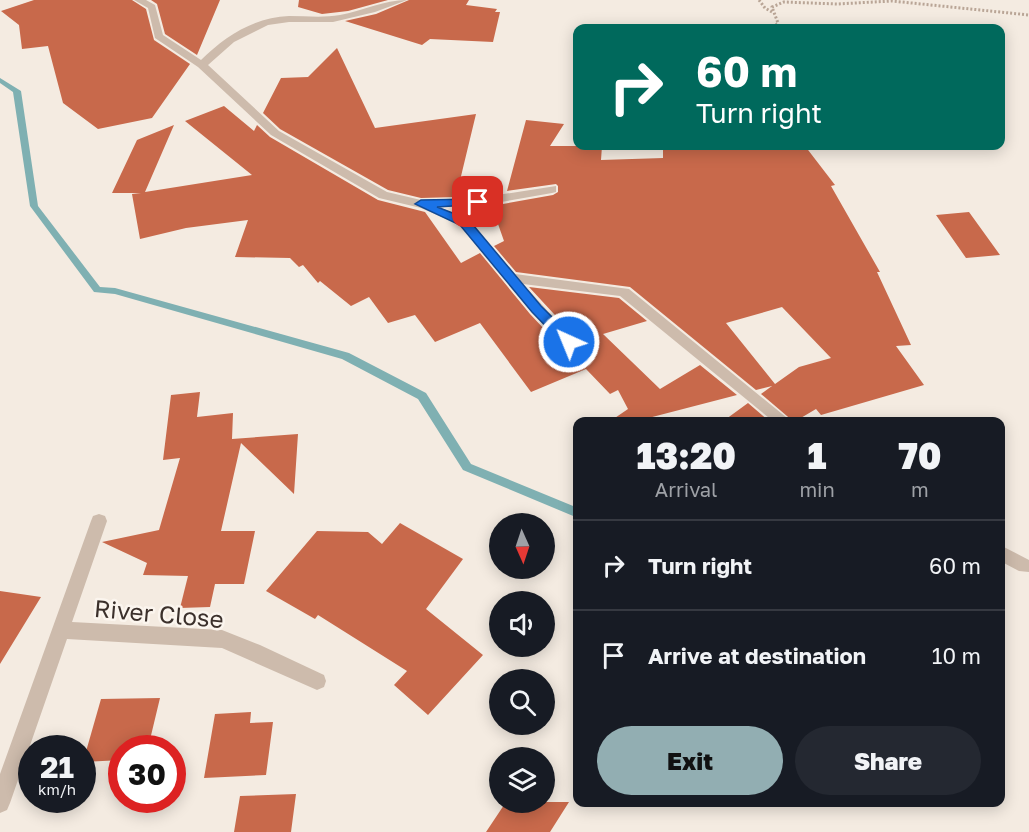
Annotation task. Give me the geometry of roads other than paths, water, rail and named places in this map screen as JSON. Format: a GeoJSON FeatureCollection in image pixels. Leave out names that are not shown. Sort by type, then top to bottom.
{"type":"FeatureCollection","features":[{"type":"Feature","properties":{"kind":"street"},"geometry":{"type":"LineString","coordinates":[[139,0],[152,7],[158,36],[202,65],[275,133],[383,195],[421,204],[464,222],[510,278],[569,342]]}},
{"type":"Feature","properties":{"kind":"street"},"geometry":{"type":"LineString","coordinates":[[202,65],[212,54],[249,28],[273,20],[315,21],[340,18],[402,0]]}},
{"type":"Feature","properties":{"kind":"street"},"geometry":{"type":"LineString","coordinates":[[421,204],[478,202],[552,189]]}},
{"type":"Feature","properties":{"kind":"street"},"geometry":{"type":"LineString","coordinates":[[510,278],[624,292],[779,417]]}},
{"type":"Feature","properties":{"kind":"street"},"geometry":{"type":"LineString","coordinates":[[0,803],[99,521]]}},
{"type":"Feature","properties":{"kind":"street"},"geometry":{"type":"LineString","coordinates":[[1005,555],[1025,566]]}},
{"type":"Feature","properties":{"kind":"street","name":"River Close"},"geometry":{"type":"LineString","coordinates":[[60,630],[222,639],[254,651],[317,681]]}},
{"type":"Feature","properties":{"kind":"waterway"},"geometry":{"type":"LineString","coordinates":[[0,80],[17,91],[34,206],[97,290],[115,291],[345,356],[422,396],[467,467],[573,511]]}}]}
